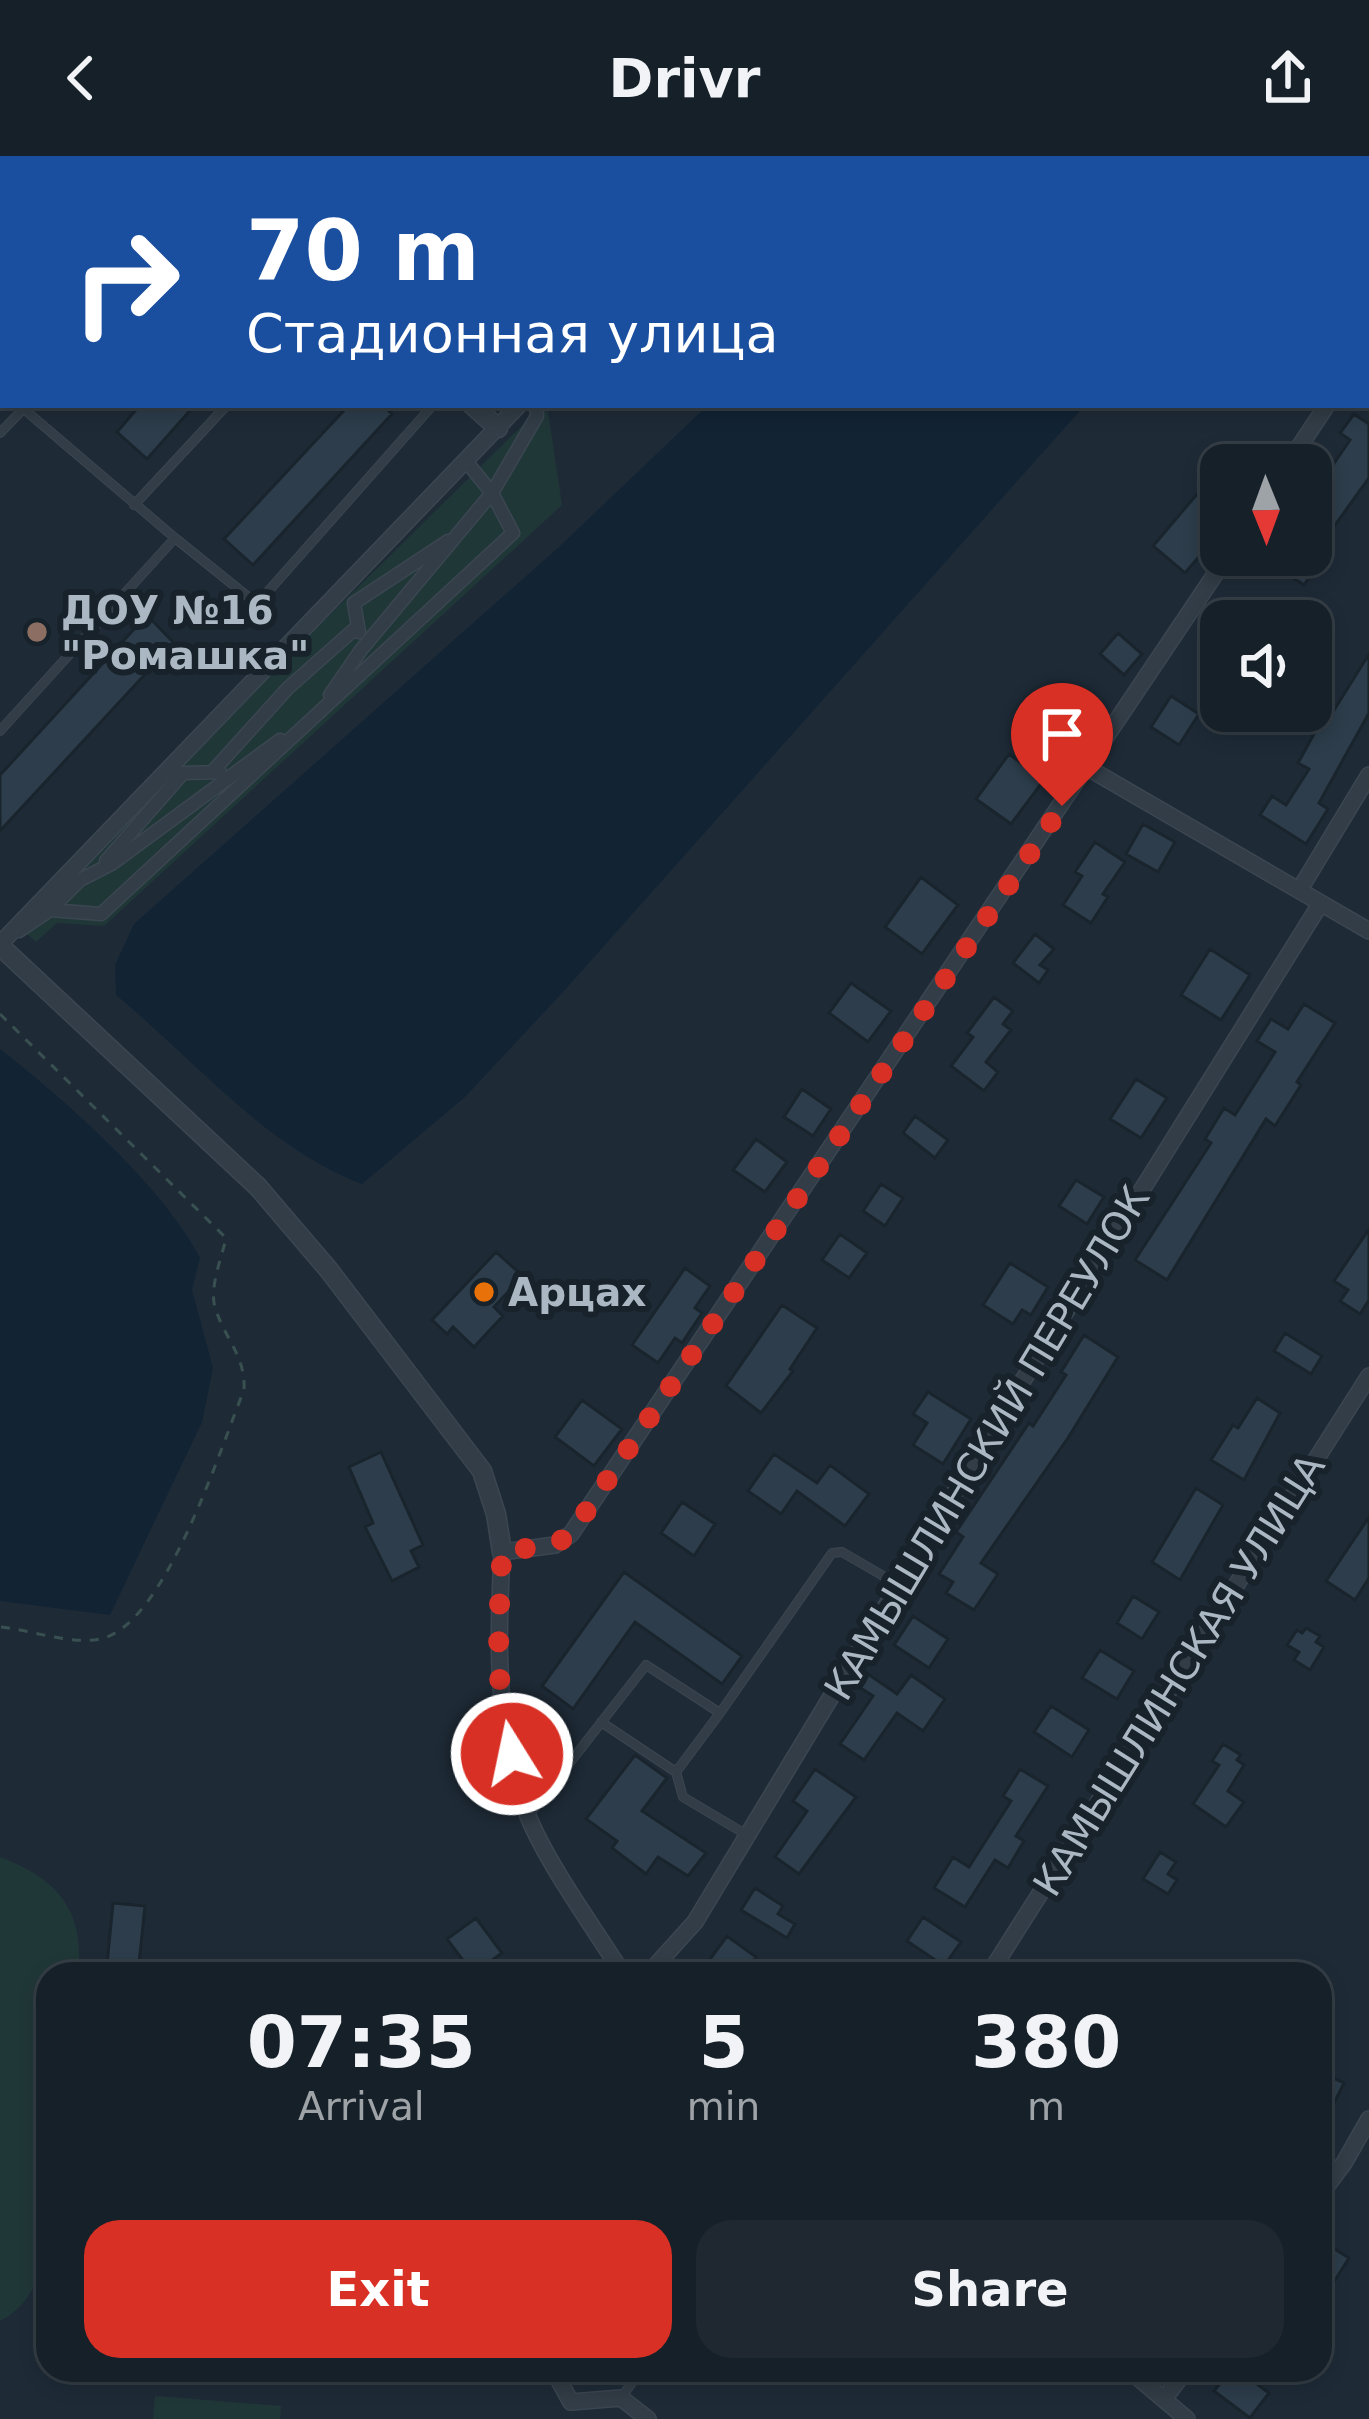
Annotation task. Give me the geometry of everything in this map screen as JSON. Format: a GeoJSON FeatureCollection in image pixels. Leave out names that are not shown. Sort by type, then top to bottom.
{"type":"FeatureCollection","features":[{"type":"Feature","properties":{"kind":"street"},"geometry":{"type":"LineString","coordinates":[[475,408],[497,428]]}},
{"type":"Feature","properties":{"kind":"street"},"geometry":{"type":"LineString","coordinates":[[0,945],[516,408]]}},
{"type":"Feature","properties":{"kind":"street"},"geometry":{"type":"LineString","coordinates":[[0,945],[50,910],[80,880],[95,874],[315,716],[362,650],[492,493],[537,416],[536,408]]}},
{"type":"Feature","properties":{"kind":"street"},"geometry":{"type":"LineString","coordinates":[[1301,444],[1325,408]]}},
{"type":"Feature","properties":{"kind":"street"},"geometry":{"type":"LineString","coordinates":[[50,910],[101,914],[513,532],[492,493],[465,460]]}},
{"type":"Feature","properties":{"kind":"street"},"geometry":{"type":"LineString","coordinates":[[362,650],[354,603],[464,531]]}},
{"type":"Feature","properties":{"kind":"street"},"geometry":{"type":"LineString","coordinates":[[502,1552],[555,1544],[571,1534],[1214,576]]}},
{"type":"Feature","properties":{"kind":"street"},"geometry":{"type":"LineString","coordinates":[[212,772],[288,688],[358,626]]}},
{"type":"Feature","properties":{"kind":"street"},"geometry":{"type":"LineString","coordinates":[[1088,768],[1369,932]]}},
{"type":"Feature","properties":{"kind":"street"},"geometry":{"type":"LineString","coordinates":[[95,874],[183,773],[233,772]]}},
{"type":"Feature","properties":{"kind":"street"},"geometry":{"type":"LineString","coordinates":[[1300,889],[1369,775]]}},
{"type":"Feature","properties":{"kind":"street","name":"КАМЫШЛИНСКИЙ ПЕРЕУЛОК"},"geometry":{"type":"LineString","coordinates":[[660,1962],[695,1922],[1319,906]]}},
{"type":"Feature","properties":{"kind":"street"},"geometry":{"type":"LineString","coordinates":[[0,945],[258,1187],[328,1269],[482,1471],[502,1552],[503,1722],[528,1816],[616,1962]]}},
{"type":"Feature","properties":{"kind":"street","name":"КАМЫШЛИНСКАЯ УЛИЦА"},"geometry":{"type":"LineString","coordinates":[[997,1962],[1369,1376]]}},
{"type":"Feature","properties":{"kind":"street"},"geometry":{"type":"LineString","coordinates":[[1332,2179],[1369,2120]]}},
{"type":"Feature","properties":{"kind":"street"},"geometry":{"type":"LineString","coordinates":[[560,2382],[571,2402],[621,2398],[647,2419]]}},
{"type":"Feature","properties":{"kind":"street"},"geometry":{"type":"LineString","coordinates":[[1143,2382],[1187,2419]]}},
{"type":"Feature","properties":{"kind":"street"},"geometry":{"type":"LineString","coordinates":[[1164,2399],[1177,2382]]}},
{"type":"Feature","properties":{"kind":"lane"},"geometry":{"type":"LineString","coordinates":[[0,433],[21,408]]}},
{"type":"Feature","properties":{"kind":"lane"},"geometry":{"type":"LineString","coordinates":[[25,408],[256,604],[430,408]]}},
{"type":"Feature","properties":{"kind":"lane"},"geometry":{"type":"LineString","coordinates":[[134,505],[224,408]]}},
{"type":"Feature","properties":{"kind":"lane"},"geometry":{"type":"LineString","coordinates":[[0,730],[175,538]]}},
{"type":"Feature","properties":{"kind":"lane"},"geometry":{"type":"LineString","coordinates":[[676,1772],[832,1553],[842,1552],[898,1585]]}},
{"type":"Feature","properties":{"kind":"lane"},"geometry":{"type":"LineString","coordinates":[[528,1816],[646,1665],[720,1713]]}},
{"type":"Feature","properties":{"kind":"lane"},"geometry":{"type":"LineString","coordinates":[[602,1722],[676,1772],[683,1797],[748,1835]]}},
{"type":"Feature","properties":{"kind":"lane"},"geometry":{"type":"LineString","coordinates":[[621,2398],[632,2382]]}},
{"type":"Feature","properties":{"kind":"path"},"geometry":{"type":"LineString","coordinates":[[0,1014],[226,1238],[215,1307],[242,1358],[245,1376],[244,1390],[164,1582],[137,1618],[117,1634],[96,1640],[0,1627]]}},
{"type":"Feature","properties":{"kind":"green space"},"geometry":{"type":"Polygon","coordinates":[[[540,408],[547,408],[562,505],[104,926],[57,923],[36,942],[16,924],[540,408]]]}},
{"type":"Feature","properties":{"kind":"green space"},"geometry":{"type":"Polygon","coordinates":[[[0,1857],[38,1876],[63,1900],[72,1915],[79,1952],[79,1962],[36,1962],[36,2281],[21,2305],[0,2321],[0,1857]]]}},
{"type":"Feature","properties":{"kind":"green space"},"geometry":{"type":"Polygon","coordinates":[[[155,2396],[281,2406],[280,2419],[153,2419],[155,2396]]]}},
{"type":"Feature","properties":{"kind":"water"},"geometry":{"type":"Polygon","coordinates":[[[705,408],[1082,408],[563,992],[465,1097],[362,1184],[294,1148],[232,1100],[116,995],[115,965],[134,924],[560,546],[705,408]]]}},
{"type":"Feature","properties":{"kind":"water"},"geometry":{"type":"Polygon","coordinates":[[[0,1049],[82,1118],[138,1174],[200,1258],[192,1290],[213,1368],[202,1422],[110,1615],[0,1601],[0,1049]]]}},
{"type":"Feature","properties":{"kind":"building"},"geometry":{"type":"Polygon","coordinates":[[[137,408],[192,408],[147,459],[117,432],[137,408]]]}},
{"type":"Feature","properties":{"kind":"building"},"geometry":{"type":"Polygon","coordinates":[[[346,408],[385,408],[392,414],[253,565],[224,539],[346,408]]]}},
{"type":"Feature","properties":{"kind":"building"},"geometry":{"type":"Polygon","coordinates":[[[1354,414],[1369,424],[1369,478],[1332,529],[1332,466],[1350,440],[1340,433],[1354,414]]]}},
{"type":"Feature","properties":{"kind":"building"},"geometry":{"type":"Polygon","coordinates":[[[1200,491],[1200,556],[1185,573],[1153,546],[1200,491]]]}},
{"type":"Feature","properties":{"kind":"building"},"geometry":{"type":"Polygon","coordinates":[[[1290,576],[1310,576],[1304,585],[1290,576]]]}},
{"type":"Feature","properties":{"kind":"building"},"geometry":{"type":"Polygon","coordinates":[[[147,615],[174,643],[0,831],[0,775],[147,615]]]}},
{"type":"Feature","properties":{"kind":"building"},"geometry":{"type":"Polygon","coordinates":[[[1118,633],[1142,654],[1124,675],[1100,654],[1118,633]]]}},
{"type":"Feature","properties":{"kind":"building"},"geometry":{"type":"Polygon","coordinates":[[[1369,654],[1369,713],[1319,803],[1328,809],[1306,844],[1260,815],[1272,796],[1286,805],[1309,769],[1298,763],[1315,732],[1332,732],[1332,713],[1369,654]]]}},
{"type":"Feature","properties":{"kind":"building"},"geometry":{"type":"Polygon","coordinates":[[[1171,696],[1199,714],[1179,745],[1151,727],[1171,696]]]}},
{"type":"Feature","properties":{"kind":"building"},"geometry":{"type":"Polygon","coordinates":[[[1078,697],[1104,716],[1085,741],[1059,722],[1078,697]]]}},
{"type":"Feature","properties":{"kind":"building"},"geometry":{"type":"Polygon","coordinates":[[[1009,754],[1044,780],[1011,824],[976,799],[1009,754]]]}},
{"type":"Feature","properties":{"kind":"building"},"geometry":{"type":"Polygon","coordinates":[[[1143,824],[1175,842],[1158,872],[1126,854],[1143,824]]]}},
{"type":"Feature","properties":{"kind":"building"},"geometry":{"type":"Polygon","coordinates":[[[1095,842],[1125,862],[1103,894],[1108,897],[1091,923],[1063,905],[1082,876],[1075,872],[1095,842]]]}},
{"type":"Feature","properties":{"kind":"building"},"geometry":{"type":"Polygon","coordinates":[[[921,877],[958,905],[922,954],[885,927],[921,877]]]}},
{"type":"Feature","properties":{"kind":"building"},"geometry":{"type":"Polygon","coordinates":[[[1035,934],[1054,949],[1040,965],[1048,970],[1039,983],[1013,963],[1035,934]]]}},
{"type":"Feature","properties":{"kind":"building"},"geometry":{"type":"Polygon","coordinates":[[[1210,949],[1250,975],[1221,1020],[1181,995],[1210,949]]]}},
{"type":"Feature","properties":{"kind":"building"},"geometry":{"type":"Polygon","coordinates":[[[851,983],[891,1011],[868,1042],[829,1013],[851,983]]]}},
{"type":"Feature","properties":{"kind":"building"},"geometry":{"type":"Polygon","coordinates":[[[994,997],[1013,1011],[1003,1024],[1011,1030],[986,1062],[998,1072],[984,1091],[951,1066],[973,1037],[967,1033],[994,997]]]}},
{"type":"Feature","properties":{"kind":"building"},"geometry":{"type":"Polygon","coordinates":[[[1304,1004],[1335,1023],[1275,1126],[1266,1119],[1167,1280],[1135,1260],[1211,1143],[1205,1139],[1224,1108],[1235,1115],[1275,1052],[1257,1041],[1271,1019],[1288,1029],[1304,1004]]]}},
{"type":"Feature","properties":{"kind":"building"},"geometry":{"type":"Polygon","coordinates":[[[1136,1079],[1167,1098],[1141,1138],[1110,1119],[1136,1079]]]}},
{"type":"Feature","properties":{"kind":"building"},"geometry":{"type":"Polygon","coordinates":[[[802,1089],[831,1109],[813,1136],[784,1117],[802,1089]]]}},
{"type":"Feature","properties":{"kind":"building"},"geometry":{"type":"Polygon","coordinates":[[[915,1116],[948,1140],[935,1158],[903,1133],[915,1116]]]}},
{"type":"Feature","properties":{"kind":"building"},"geometry":{"type":"Polygon","coordinates":[[[756,1139],[787,1162],[765,1192],[733,1170],[756,1139]]]}},
{"type":"Feature","properties":{"kind":"building"},"geometry":{"type":"Polygon","coordinates":[[[1076,1180],[1104,1197],[1087,1224],[1059,1206],[1076,1180]]]}},
{"type":"Feature","properties":{"kind":"building"},"geometry":{"type":"Polygon","coordinates":[[[881,1184],[903,1198],[885,1226],[863,1211],[881,1184]]]}},
{"type":"Feature","properties":{"kind":"building"},"geometry":{"type":"Polygon","coordinates":[[[1369,1229],[1369,1300],[1360,1314],[1340,1301],[1348,1290],[1334,1281],[1369,1229]]]}},
{"type":"Feature","properties":{"kind":"building"},"geometry":{"type":"Polygon","coordinates":[[[840,1234],[867,1253],[849,1278],[822,1260],[840,1234]]]}},
{"type":"Feature","properties":{"kind":"building","name":"Арцах"},"geometry":{"type":"Polygon","coordinates":[[[496,1252],[523,1276],[494,1307],[503,1316],[474,1347],[453,1327],[447,1334],[432,1320],[496,1252]]]}},
{"type":"Feature","properties":{"kind":"building"},"geometry":{"type":"Polygon","coordinates":[[[1010,1263],[1048,1287],[1031,1315],[1022,1310],[1013,1324],[983,1305],[1010,1263]]]}},
{"type":"Feature","properties":{"kind":"building"},"geometry":{"type":"Polygon","coordinates":[[[685,1268],[710,1286],[695,1308],[702,1313],[682,1343],[675,1338],[658,1363],[632,1345],[685,1268]]]}},
{"type":"Feature","properties":{"kind":"building"},"geometry":{"type":"Polygon","coordinates":[[[782,1305],[817,1328],[793,1371],[761,1413],[726,1386],[782,1305]]]}},
{"type":"Feature","properties":{"kind":"building"},"geometry":{"type":"Polygon","coordinates":[[[1285,1333],[1322,1356],[1311,1374],[1274,1351],[1285,1333]]]}},
{"type":"Feature","properties":{"kind":"building"},"geometry":{"type":"Polygon","coordinates":[[[1084,1335],[1118,1357],[981,1563],[998,1574],[974,1610],[946,1593],[953,1582],[939,1574],[963,1537],[956,1532],[1029,1423],[1033,1426],[1066,1375],[1061,1372],[1084,1335]]]}},
{"type":"Feature","properties":{"kind":"building"},"geometry":{"type":"Polygon","coordinates":[[[928,1392],[971,1419],[943,1464],[913,1445],[927,1423],[913,1414],[928,1392]]]}},
{"type":"Feature","properties":{"kind":"building"},"geometry":{"type":"Polygon","coordinates":[[[1257,1398],[1280,1413],[1244,1480],[1211,1460],[1257,1398]]]}},
{"type":"Feature","properties":{"kind":"building"},"geometry":{"type":"Polygon","coordinates":[[[582,1400],[622,1429],[594,1466],[555,1437],[582,1400]]]}},
{"type":"Feature","properties":{"kind":"building"},"geometry":{"type":"Polygon","coordinates":[[[381,1452],[423,1545],[411,1551],[419,1567],[392,1581],[365,1527],[373,1523],[349,1467],[381,1452]]]}},
{"type":"Feature","properties":{"kind":"building"},"geometry":{"type":"Polygon","coordinates":[[[774,1454],[817,1483],[830,1465],[869,1494],[845,1526],[797,1491],[781,1514],[748,1491],[774,1454]]]}},
{"type":"Feature","properties":{"kind":"building"},"geometry":{"type":"Polygon","coordinates":[[[1196,1488],[1223,1505],[1180,1580],[1152,1562],[1196,1488]]]}},
{"type":"Feature","properties":{"kind":"building"},"geometry":{"type":"Polygon","coordinates":[[[682,1502],[715,1524],[694,1556],[661,1533],[682,1502]]]}},
{"type":"Feature","properties":{"kind":"building"},"geometry":{"type":"Polygon","coordinates":[[[1369,1517],[1369,1578],[1355,1600],[1326,1581],[1369,1517]]]}},
{"type":"Feature","properties":{"kind":"building"},"geometry":{"type":"Polygon","coordinates":[[[624,1572],[742,1656],[722,1684],[635,1622],[573,1709],[542,1686],[624,1572]]]}},
{"type":"Feature","properties":{"kind":"building"},"geometry":{"type":"Polygon","coordinates":[[[1133,1596],[1159,1612],[1142,1639],[1117,1623],[1133,1596]]]}},
{"type":"Feature","properties":{"kind":"building"},"geometry":{"type":"Polygon","coordinates":[[[913,1616],[948,1639],[929,1668],[894,1645],[913,1616]]]}},
{"type":"Feature","properties":{"kind":"building"},"geometry":{"type":"Polygon","coordinates":[[[1306,1628],[1320,1636],[1316,1642],[1324,1647],[1310,1670],[1294,1660],[1299,1652],[1287,1645],[1297,1630],[1302,1633],[1306,1628]]]}},
{"type":"Feature","properties":{"kind":"building"},"geometry":{"type":"Polygon","coordinates":[[[1100,1650],[1134,1671],[1117,1699],[1082,1678],[1100,1650]]]}},
{"type":"Feature","properties":{"kind":"building"},"geometry":{"type":"Polygon","coordinates":[[[868,1674],[897,1694],[911,1675],[945,1699],[923,1731],[897,1713],[864,1760],[840,1744],[873,1696],[859,1687],[868,1674]]]}},
{"type":"Feature","properties":{"kind":"building"},"geometry":{"type":"Polygon","coordinates":[[[1051,1706],[1089,1730],[1072,1757],[1034,1732],[1051,1706]]]}},
{"type":"Feature","properties":{"kind":"building"},"geometry":{"type":"Polygon","coordinates":[[[1223,1744],[1241,1755],[1237,1760],[1244,1765],[1228,1791],[1244,1802],[1226,1827],[1193,1804],[1219,1765],[1212,1761],[1223,1744]]]}},
{"type":"Feature","properties":{"kind":"building"},"geometry":{"type":"Polygon","coordinates":[[[635,1755],[667,1778],[642,1811],[706,1853],[688,1876],[658,1857],[646,1874],[612,1848],[617,1841],[586,1819],[635,1755]]]}},
{"type":"Feature","properties":{"kind":"building"},"geometry":{"type":"Polygon","coordinates":[[[815,1769],[856,1797],[799,1874],[775,1857],[807,1811],[793,1801],[815,1769]]]}},
{"type":"Feature","properties":{"kind":"building"},"geometry":{"type":"Polygon","coordinates":[[[1020,1769],[1048,1786],[1016,1836],[1024,1841],[1008,1868],[995,1860],[965,1907],[934,1888],[953,1857],[969,1867],[1011,1801],[1003,1796],[1020,1769]]]}},
{"type":"Feature","properties":{"kind":"building"},"geometry":{"type":"Polygon","coordinates":[[[1160,1852],[1176,1862],[1168,1874],[1177,1880],[1168,1894],[1143,1879],[1160,1852]]]}},
{"type":"Feature","properties":{"kind":"building"},"geometry":{"type":"Polygon","coordinates":[[[755,1888],[783,1906],[778,1914],[795,1924],[787,1938],[741,1910],[755,1888]]]}},
{"type":"Feature","properties":{"kind":"building"},"geometry":{"type":"Polygon","coordinates":[[[113,1903],[145,1906],[139,1962],[107,1962],[113,1903]]]}},
{"type":"Feature","properties":{"kind":"building"},"geometry":{"type":"Polygon","coordinates":[[[923,1917],[961,1942],[947,1962],[938,1962],[907,1941],[923,1917]]]}},
{"type":"Feature","properties":{"kind":"building"},"geometry":{"type":"Polygon","coordinates":[[[476,1918],[502,1953],[490,1962],[464,1962],[447,1939],[476,1918]]]}},
{"type":"Feature","properties":{"kind":"building"},"geometry":{"type":"Polygon","coordinates":[[[727,1936],[756,1957],[752,1962],[708,1962],[727,1936]]]}},
{"type":"Feature","properties":{"kind":"building"},"geometry":{"type":"Polygon","coordinates":[[[1332,2078],[1344,2083],[1332,2108],[1332,2078]]]}},
{"type":"Feature","properties":{"kind":"building"},"geometry":{"type":"Polygon","coordinates":[[[1332,2247],[1349,2258],[1332,2285],[1332,2247]]]}},
{"type":"Feature","properties":{"kind":"building"},"geometry":{"type":"Polygon","coordinates":[[[1221,2382],[1254,2382],[1269,2393],[1250,2418],[1214,2391],[1221,2382]]]}},
{"type":"Feature","properties":{"kind":"place","name":"ДОУ №16 \"Ромашка\""},"geometry":{"type":"Point","coordinates":[37,632]}},
{"type":"Feature","properties":{"kind":"place","name":"Арцах"},"geometry":{"type":"Point","coordinates":[484,1292]}},
{"type":"Feature","properties":{"kind":"route"},"geometry":{"type":"LineString","coordinates":[[512,1754],[503,1722],[502,1552],[555,1544],[571,1534],[1062,806]]}}]}
